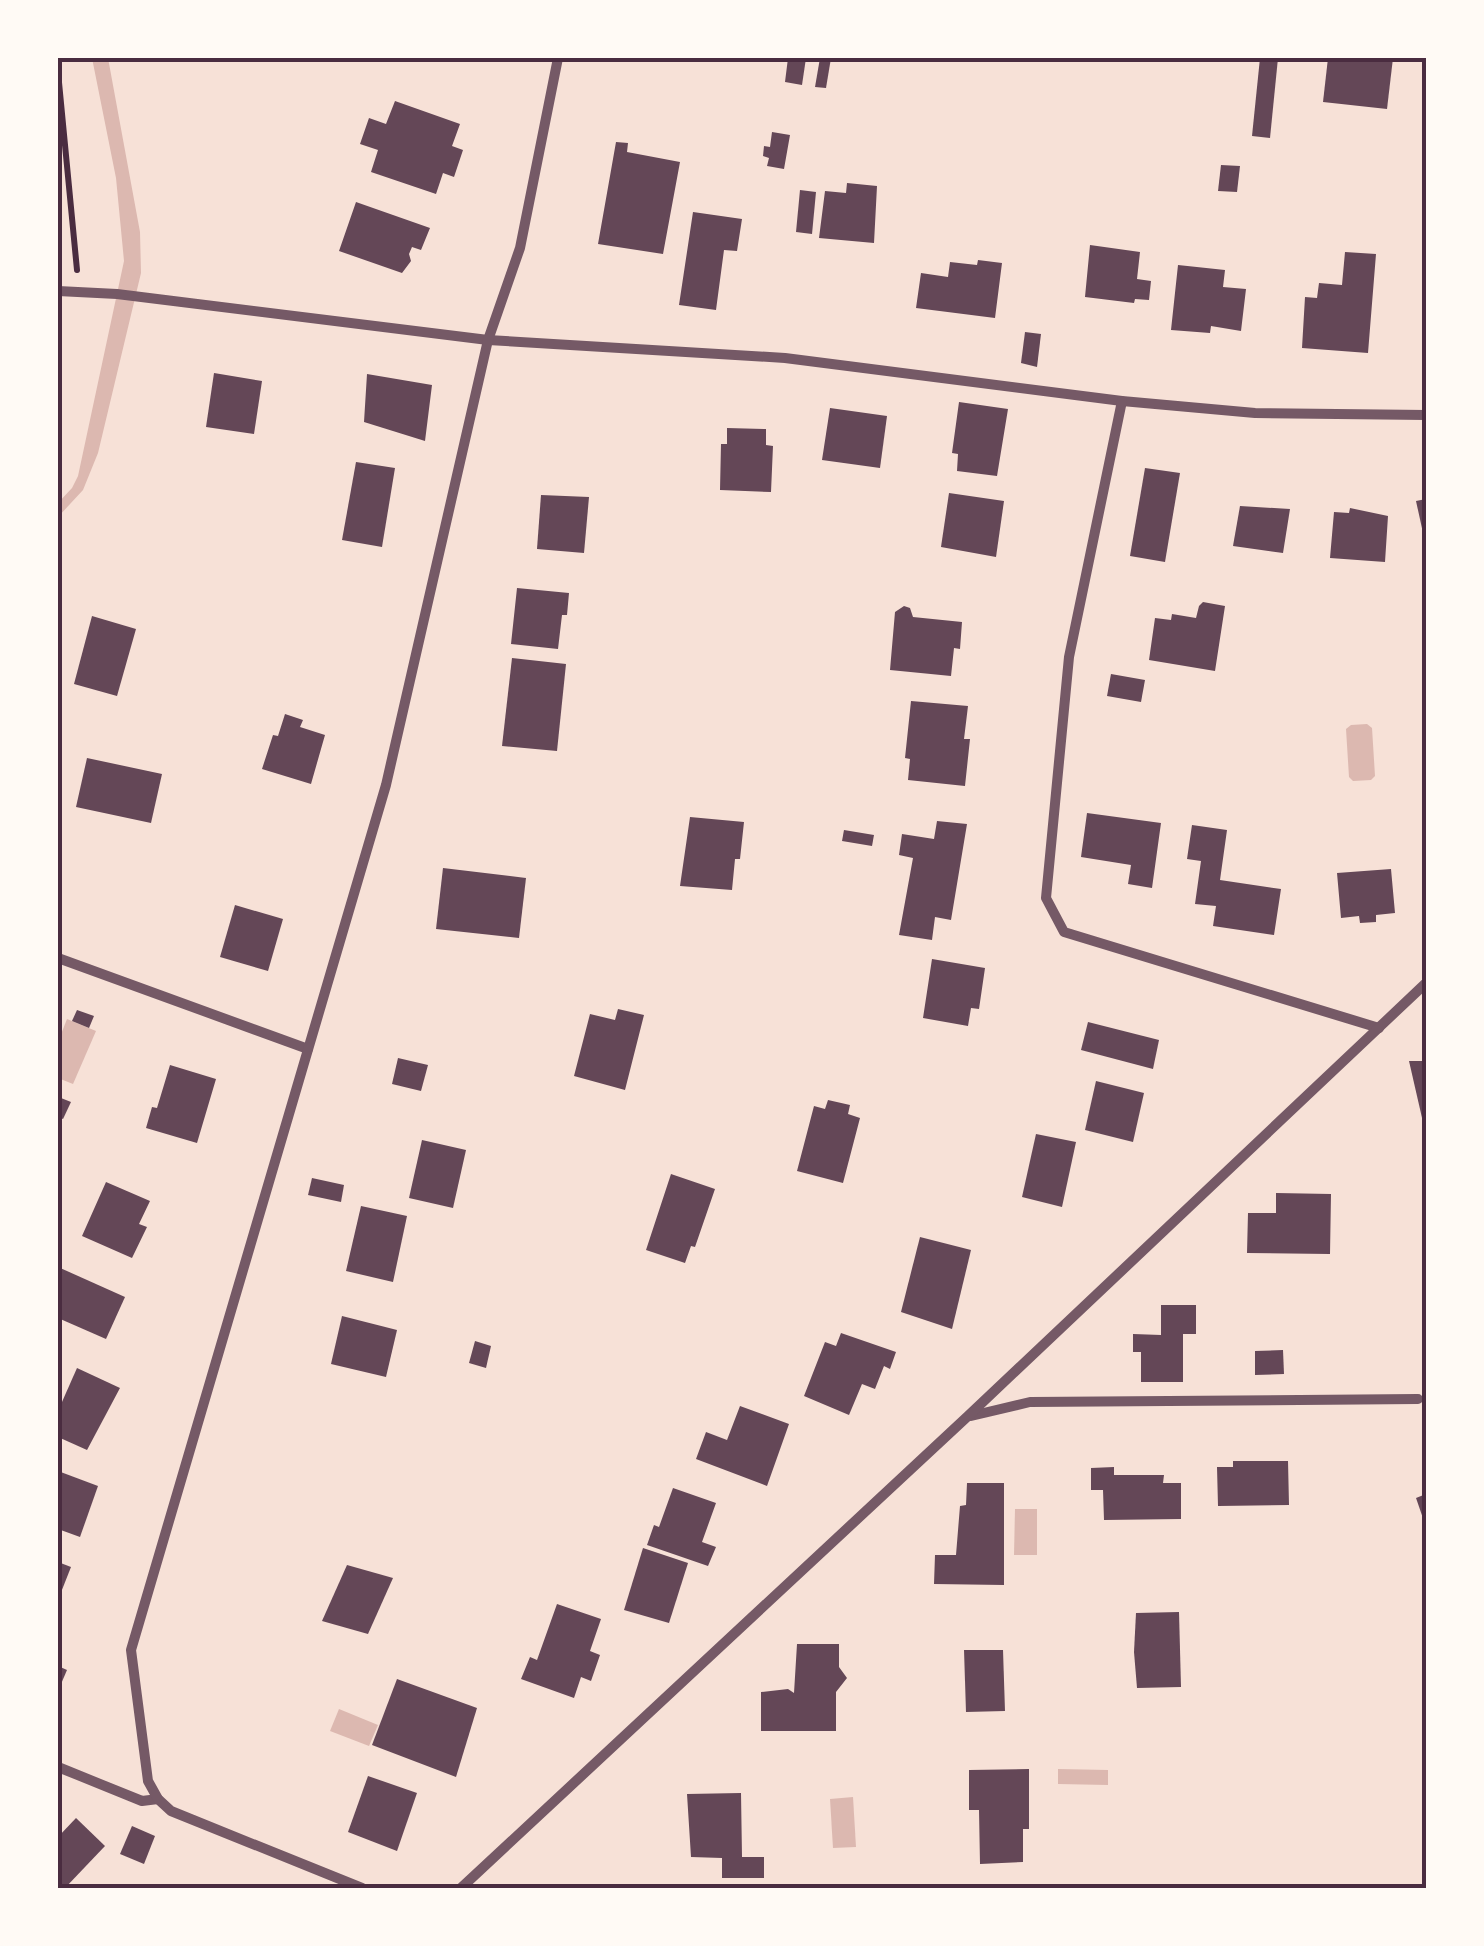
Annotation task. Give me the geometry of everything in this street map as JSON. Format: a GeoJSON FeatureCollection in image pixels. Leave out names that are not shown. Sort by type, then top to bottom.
{"type":"FeatureCollection","features":[{"type":"Feature","properties":{"kind":"street"},"geometry":{"type":"LineString","coordinates":[[362,1888],[171,1811],[158,1799],[148,1781],[131,1650],[386,785],[488,340],[520,248],[558,58]]}},
{"type":"Feature","properties":{"kind":"street"},"geometry":{"type":"LineString","coordinates":[[58,290],[78,289],[488,340],[785,358],[1122,402],[1255,413],[1426,415]]}},
{"type":"Feature","properties":{"kind":"street"},"geometry":{"type":"LineString","coordinates":[[1122,402],[1069,657],[1046,898],[1064,932],[1379,1028]]}},
{"type":"Feature","properties":{"kind":"street"},"geometry":{"type":"LineString","coordinates":[[58,958],[308,1048]]}},
{"type":"Feature","properties":{"kind":"street"},"geometry":{"type":"LineString","coordinates":[[461,1888],[1426,983]]}},
{"type":"Feature","properties":{"kind":"street"},"geometry":{"type":"LineString","coordinates":[[968,1416],[1030,1402],[1418,1398]]}},
{"type":"Feature","properties":{"kind":"street"},"geometry":{"type":"LineString","coordinates":[[58,1767],[142,1801],[158,1799]]}},
{"type":"Feature","properties":{"kind":"path"},"geometry":{"type":"LineString","coordinates":[[58,72],[78,289]]}},
{"type":"Feature","properties":{"kind":"shaded area"},"geometry":{"type":"Polygon","coordinates":[[[92,58],[108,58],[140,232],[141,273],[98,453],[83,490],[58,517],[58,503],[78,476],[124,261],[116,178],[92,58]]]}},
{"type":"Feature","properties":{"kind":"shaded area"},"geometry":{"type":"Polygon","coordinates":[[[1367,724],[1372,728],[1375,776],[1371,780],[1353,781],[1349,777],[1346,729],[1367,724]]]}},
{"type":"Feature","properties":{"kind":"shaded area"},"geometry":{"type":"Polygon","coordinates":[[[67,1019],[96,1031],[73,1084],[58,1078],[58,1042],[67,1019]]]}},
{"type":"Feature","properties":{"kind":"shaded area"},"geometry":{"type":"Polygon","coordinates":[[[1015,1509],[1037,1509],[1037,1555],[1014,1555],[1015,1509]]]}},
{"type":"Feature","properties":{"kind":"shaded area"},"geometry":{"type":"Polygon","coordinates":[[[339,1709],[378,1725],[369,1746],[330,1731],[339,1709]]]}},
{"type":"Feature","properties":{"kind":"shaded area"},"geometry":{"type":"Polygon","coordinates":[[[1058,1769],[1108,1770],[1108,1785],[1058,1784],[1058,1769]]]}},
{"type":"Feature","properties":{"kind":"shaded area"},"geometry":{"type":"Polygon","coordinates":[[[853,1797],[856,1847],[833,1848],[830,1799],[853,1797]]]}},
{"type":"Feature","properties":{"kind":"building"},"geometry":{"type":"Polygon","coordinates":[[[788,58],[806,58],[802,85],[785,82],[788,58]]]}},
{"type":"Feature","properties":{"kind":"building"},"geometry":{"type":"Polygon","coordinates":[[[820,58],[831,58],[826,88],[815,87],[820,58]]]}},
{"type":"Feature","properties":{"kind":"building"},"geometry":{"type":"Polygon","coordinates":[[[1260,58],[1278,58],[1270,138],[1252,136],[1260,58]]]}},
{"type":"Feature","properties":{"kind":"building"},"geometry":{"type":"Polygon","coordinates":[[[1328,58],[1393,58],[1387,109],[1323,102],[1328,58]]]}},
{"type":"Feature","properties":{"kind":"building"},"geometry":{"type":"Polygon","coordinates":[[[395,101],[460,124],[452,146],[463,150],[454,177],[443,173],[436,194],[371,172],[378,150],[360,144],[369,118],[386,124],[395,101]]]}},
{"type":"Feature","properties":{"kind":"building"},"geometry":{"type":"Polygon","coordinates":[[[772,132],[790,135],[784,169],[767,166],[769,158],[763,156],[764,146],[770,147],[772,132]]]}},
{"type":"Feature","properties":{"kind":"building"},"geometry":{"type":"Polygon","coordinates":[[[616,142],[628,143],[627,152],[680,162],[663,254],[598,244],[616,142]]]}},
{"type":"Feature","properties":{"kind":"building"},"geometry":{"type":"Polygon","coordinates":[[[1221,165],[1240,166],[1237,192],[1218,191],[1221,165]]]}},
{"type":"Feature","properties":{"kind":"building"},"geometry":{"type":"Polygon","coordinates":[[[847,183],[877,186],[874,243],[819,238],[825,191],[846,193],[847,183]]]}},
{"type":"Feature","properties":{"kind":"building"},"geometry":{"type":"Polygon","coordinates":[[[800,190],[816,192],[812,234],[796,232],[800,190]]]}},
{"type":"Feature","properties":{"kind":"building"},"geometry":{"type":"Polygon","coordinates":[[[356,202],[430,228],[421,250],[412,247],[411,261],[402,273],[339,251],[356,202]]]}},
{"type":"Feature","properties":{"kind":"building"},"geometry":{"type":"Polygon","coordinates":[[[693,212],[742,219],[737,251],[724,250],[716,310],[679,305],[693,212]]]}},
{"type":"Feature","properties":{"kind":"building"},"geometry":{"type":"Polygon","coordinates":[[[1090,245],[1140,252],[1137,279],[1151,281],[1149,300],[1135,299],[1134,303],[1085,297],[1090,245]]]}},
{"type":"Feature","properties":{"kind":"building"},"geometry":{"type":"Polygon","coordinates":[[[1345,252],[1376,254],[1368,353],[1302,348],[1305,297],[1317,298],[1319,283],[1342,285],[1345,252]]]}},
{"type":"Feature","properties":{"kind":"building"},"geometry":{"type":"Polygon","coordinates":[[[978,260],[1002,263],[995,318],[916,308],[921,273],[948,277],[950,262],[977,265],[978,260]]]}},
{"type":"Feature","properties":{"kind":"building"},"geometry":{"type":"Polygon","coordinates":[[[1178,265],[1225,270],[1223,287],[1246,289],[1241,331],[1211,326],[1210,333],[1171,330],[1178,265]]]}},
{"type":"Feature","properties":{"kind":"building"},"geometry":{"type":"Polygon","coordinates":[[[1025,332],[1041,334],[1037,367],[1021,363],[1025,332]]]}},
{"type":"Feature","properties":{"kind":"building"},"geometry":{"type":"Polygon","coordinates":[[[214,373],[262,381],[254,434],[206,427],[214,373]]]}},
{"type":"Feature","properties":{"kind":"building"},"geometry":{"type":"Polygon","coordinates":[[[367,374],[432,385],[425,441],[364,422],[367,374]]]}},
{"type":"Feature","properties":{"kind":"building"},"geometry":{"type":"Polygon","coordinates":[[[959,402],[1008,409],[997,476],[957,471],[958,454],[952,453],[959,402]]]}},
{"type":"Feature","properties":{"kind":"building"},"geometry":{"type":"Polygon","coordinates":[[[830,408],[887,416],[880,468],[822,460],[830,408]]]}},
{"type":"Feature","properties":{"kind":"building"},"geometry":{"type":"Polygon","coordinates":[[[727,428],[766,429],[766,445],[773,446],[771,492],[720,490],[721,444],[727,444],[727,428]]]}},
{"type":"Feature","properties":{"kind":"building"},"geometry":{"type":"Polygon","coordinates":[[[356,462],[395,468],[382,547],[342,540],[356,462]]]}},
{"type":"Feature","properties":{"kind":"building"},"geometry":{"type":"Polygon","coordinates":[[[1145,468],[1180,473],[1165,562],[1130,556],[1145,468]]]}},
{"type":"Feature","properties":{"kind":"building"},"geometry":{"type":"Polygon","coordinates":[[[949,493],[1004,501],[996,557],[941,547],[949,493]]]}},
{"type":"Feature","properties":{"kind":"building"},"geometry":{"type":"Polygon","coordinates":[[[541,495],[589,497],[584,553],[537,549],[541,495]]]}},
{"type":"Feature","properties":{"kind":"building"},"geometry":{"type":"Polygon","coordinates":[[[1426,499],[1426,542],[1425,542],[1416,501],[1426,499]]]}},
{"type":"Feature","properties":{"kind":"building"},"geometry":{"type":"Polygon","coordinates":[[[1240,506],[1290,509],[1283,553],[1233,546],[1240,506]]]}},
{"type":"Feature","properties":{"kind":"building"},"geometry":{"type":"Polygon","coordinates":[[[1350,508],[1388,516],[1385,562],[1330,558],[1334,512],[1349,513],[1350,508]]]}},
{"type":"Feature","properties":{"kind":"building"},"geometry":{"type":"Polygon","coordinates":[[[517,588],[569,593],[558,649],[511,644],[517,588]]]}},
{"type":"Feature","properties":{"kind":"building"},"geometry":{"type":"Polygon","coordinates":[[[1203,602],[1225,606],[1215,671],[1149,660],[1155,618],[1171,620],[1172,614],[1196,618],[1203,602]]]}},
{"type":"Feature","properties":{"kind":"building"},"geometry":{"type":"Polygon","coordinates":[[[904,606],[910,608],[913,617],[962,622],[960,649],[954,648],[951,676],[890,670],[895,612],[904,606]]]}},
{"type":"Feature","properties":{"kind":"building"},"geometry":{"type":"Polygon","coordinates":[[[92,616],[136,629],[117,696],[74,684],[92,616]]]}},
{"type":"Feature","properties":{"kind":"building"},"geometry":{"type":"Polygon","coordinates":[[[512,658],[566,664],[557,751],[502,746],[512,658]]]}},
{"type":"Feature","properties":{"kind":"building"},"geometry":{"type":"Polygon","coordinates":[[[1111,674],[1145,680],[1141,702],[1107,696],[1111,674]]]}},
{"type":"Feature","properties":{"kind":"building"},"geometry":{"type":"Polygon","coordinates":[[[911,701],[968,706],[964,739],[970,739],[965,786],[908,780],[910,759],[905,758],[911,701]]]}},
{"type":"Feature","properties":{"kind":"building"},"geometry":{"type":"Polygon","coordinates":[[[285,714],[303,720],[300,727],[325,735],[311,784],[262,769],[285,714]]]}},
{"type":"Feature","properties":{"kind":"building"},"geometry":{"type":"Polygon","coordinates":[[[87,758],[162,774],[151,823],[76,807],[87,758]]]}},
{"type":"Feature","properties":{"kind":"building"},"geometry":{"type":"Polygon","coordinates":[[[1087,813],[1161,823],[1152,888],[1128,884],[1131,865],[1081,857],[1087,813]]]}},
{"type":"Feature","properties":{"kind":"building"},"geometry":{"type":"Polygon","coordinates":[[[690,817],[744,822],[732,890],[680,886],[690,817]]]}},
{"type":"Feature","properties":{"kind":"building"},"geometry":{"type":"Polygon","coordinates":[[[937,821],[967,824],[951,920],[935,917],[932,940],[899,935],[913,858],[899,855],[902,834],[934,839],[937,821]]]}},
{"type":"Feature","properties":{"kind":"building"},"geometry":{"type":"Polygon","coordinates":[[[1192,825],[1227,830],[1220,880],[1281,889],[1274,935],[1213,926],[1216,906],[1195,904],[1201,861],[1187,859],[1192,825]]]}},
{"type":"Feature","properties":{"kind":"building"},"geometry":{"type":"Polygon","coordinates":[[[844,830],[874,835],[872,846],[842,841],[844,830]]]}},
{"type":"Feature","properties":{"kind":"building"},"geometry":{"type":"Polygon","coordinates":[[[443,868],[526,878],[519,938],[436,929],[443,868]]]}},
{"type":"Feature","properties":{"kind":"building"},"geometry":{"type":"Polygon","coordinates":[[[1391,869],[1395,913],[1376,915],[1376,922],[1360,923],[1359,916],[1341,918],[1337,873],[1391,869]]]}},
{"type":"Feature","properties":{"kind":"building"},"geometry":{"type":"Polygon","coordinates":[[[235,905],[283,919],[268,971],[220,957],[235,905]]]}},
{"type":"Feature","properties":{"kind":"building"},"geometry":{"type":"Polygon","coordinates":[[[932,959],[985,968],[979,1009],[971,1008],[968,1026],[923,1018],[932,959]]]}},
{"type":"Feature","properties":{"kind":"building"},"geometry":{"type":"Polygon","coordinates":[[[618,1009],[644,1015],[625,1090],[574,1076],[590,1014],[615,1020],[618,1009]]]}},
{"type":"Feature","properties":{"kind":"building"},"geometry":{"type":"Polygon","coordinates":[[[77,1010],[94,1016],[89,1028],[72,1021],[77,1010]]]}},
{"type":"Feature","properties":{"kind":"building"},"geometry":{"type":"Polygon","coordinates":[[[1088,1022],[1159,1040],[1153,1069],[1081,1050],[1088,1022]]]}},
{"type":"Feature","properties":{"kind":"building"},"geometry":{"type":"Polygon","coordinates":[[[398,1058],[428,1065],[421,1091],[392,1084],[398,1058]]]}},
{"type":"Feature","properties":{"kind":"building"},"geometry":{"type":"Polygon","coordinates":[[[1409,1061],[1426,1061],[1426,1131],[1425,1131],[1409,1061]]]}},
{"type":"Feature","properties":{"kind":"building"},"geometry":{"type":"Polygon","coordinates":[[[170,1065],[216,1079],[197,1143],[146,1128],[152,1107],[157,1108],[170,1065]]]}},
{"type":"Feature","properties":{"kind":"building"},"geometry":{"type":"Polygon","coordinates":[[[1096,1081],[1144,1093],[1133,1142],[1085,1130],[1096,1081]]]}},
{"type":"Feature","properties":{"kind":"building"},"geometry":{"type":"Polygon","coordinates":[[[61,1098],[71,1102],[63,1119],[58,1117],[61,1098]]]}},
{"type":"Feature","properties":{"kind":"building"},"geometry":{"type":"Polygon","coordinates":[[[828,1100],[850,1105],[848,1114],[860,1118],[843,1183],[797,1171],[814,1106],[825,1109],[828,1100]]]}},
{"type":"Feature","properties":{"kind":"building"},"geometry":{"type":"Polygon","coordinates":[[[1036,1134],[1076,1142],[1062,1207],[1022,1197],[1036,1134]]]}},
{"type":"Feature","properties":{"kind":"building"},"geometry":{"type":"Polygon","coordinates":[[[422,1140],[466,1150],[453,1208],[409,1198],[422,1140]]]}},
{"type":"Feature","properties":{"kind":"building"},"geometry":{"type":"Polygon","coordinates":[[[671,1174],[715,1189],[695,1247],[691,1246],[685,1263],[646,1250],[671,1174]]]}},
{"type":"Feature","properties":{"kind":"building"},"geometry":{"type":"Polygon","coordinates":[[[312,1178],[344,1185],[341,1202],[308,1195],[312,1178]]]}},
{"type":"Feature","properties":{"kind":"building"},"geometry":{"type":"Polygon","coordinates":[[[106,1182],[150,1201],[139,1224],[147,1227],[132,1258],[82,1236],[106,1182]]]}},
{"type":"Feature","properties":{"kind":"building"},"geometry":{"type":"Polygon","coordinates":[[[1276,1193],[1331,1194],[1330,1254],[1247,1253],[1248,1213],[1276,1213],[1276,1193]]]}},
{"type":"Feature","properties":{"kind":"building"},"geometry":{"type":"Polygon","coordinates":[[[361,1206],[407,1216],[393,1282],[346,1271],[361,1206]]]}},
{"type":"Feature","properties":{"kind":"building"},"geometry":{"type":"Polygon","coordinates":[[[920,1237],[971,1250],[952,1329],[901,1312],[920,1237]]]}},
{"type":"Feature","properties":{"kind":"building"},"geometry":{"type":"Polygon","coordinates":[[[58,1267],[125,1297],[106,1339],[58,1318],[58,1267]]]}},
{"type":"Feature","properties":{"kind":"building"},"geometry":{"type":"Polygon","coordinates":[[[1161,1305],[1196,1305],[1196,1334],[1183,1334],[1183,1382],[1141,1382],[1141,1352],[1133,1352],[1133,1334],[1161,1335],[1161,1305]]]}},
{"type":"Feature","properties":{"kind":"building"},"geometry":{"type":"Polygon","coordinates":[[[342,1316],[397,1330],[386,1377],[331,1364],[342,1316]]]}},
{"type":"Feature","properties":{"kind":"building"},"geometry":{"type":"Polygon","coordinates":[[[841,1333],[896,1352],[890,1369],[884,1366],[875,1389],[862,1384],[849,1415],[804,1396],[825,1342],[836,1346],[841,1333]]]}},
{"type":"Feature","properties":{"kind":"building"},"geometry":{"type":"Polygon","coordinates":[[[475,1341],[491,1346],[486,1368],[469,1363],[475,1341]]]}},
{"type":"Feature","properties":{"kind":"building"},"geometry":{"type":"Polygon","coordinates":[[[1283,1350],[1284,1374],[1255,1375],[1255,1351],[1283,1350]]]}},
{"type":"Feature","properties":{"kind":"building"},"geometry":{"type":"Polygon","coordinates":[[[77,1368],[120,1388],[87,1450],[58,1437],[58,1411],[77,1368]]]}},
{"type":"Feature","properties":{"kind":"building"},"geometry":{"type":"Polygon","coordinates":[[[740,1406],[789,1424],[767,1486],[696,1459],[706,1432],[727,1440],[740,1406]]]}},
{"type":"Feature","properties":{"kind":"building"},"geometry":{"type":"Polygon","coordinates":[[[1233,1461],[1288,1461],[1289,1505],[1218,1506],[1217,1467],[1233,1467],[1233,1461]]]}},
{"type":"Feature","properties":{"kind":"building"},"geometry":{"type":"Polygon","coordinates":[[[1114,1467],[1114,1475],[1164,1475],[1163,1483],[1181,1483],[1181,1519],[1104,1520],[1103,1490],[1091,1490],[1091,1468],[1114,1467]]]}},
{"type":"Feature","properties":{"kind":"building"},"geometry":{"type":"Polygon","coordinates":[[[58,1471],[98,1486],[80,1537],[58,1529],[58,1471]]]}},
{"type":"Feature","properties":{"kind":"building"},"geometry":{"type":"Polygon","coordinates":[[[967,1483],[1004,1483],[1004,1585],[934,1584],[935,1555],[956,1555],[960,1506],[966,1505],[967,1483]]]}},
{"type":"Feature","properties":{"kind":"building"},"geometry":{"type":"Polygon","coordinates":[[[673,1488],[716,1503],[702,1542],[716,1547],[708,1566],[647,1545],[654,1525],[659,1527],[673,1488]]]}},
{"type":"Feature","properties":{"kind":"building"},"geometry":{"type":"Polygon","coordinates":[[[1426,1494],[1426,1527],[1416,1498],[1426,1494]]]}},
{"type":"Feature","properties":{"kind":"building"},"geometry":{"type":"Polygon","coordinates":[[[643,1548],[688,1563],[669,1623],[624,1610],[643,1548]]]}},
{"type":"Feature","properties":{"kind":"building"},"geometry":{"type":"Polygon","coordinates":[[[58,1562],[71,1567],[58,1600],[58,1562]]]}},
{"type":"Feature","properties":{"kind":"building"},"geometry":{"type":"Polygon","coordinates":[[[347,1565],[393,1578],[368,1634],[322,1621],[347,1565]]]}},
{"type":"Feature","properties":{"kind":"building"},"geometry":{"type":"Polygon","coordinates":[[[557,1604],[601,1619],[590,1651],[600,1655],[591,1681],[581,1677],[574,1698],[521,1679],[530,1657],[537,1660],[557,1604]]]}},
{"type":"Feature","properties":{"kind":"building"},"geometry":{"type":"Polygon","coordinates":[[[1179,1612],[1181,1687],[1137,1688],[1136,1613],[1179,1612]]]}},
{"type":"Feature","properties":{"kind":"building"},"geometry":{"type":"Polygon","coordinates":[[[797,1644],[839,1644],[839,1667],[847,1678],[836,1692],[836,1731],[761,1731],[761,1692],[788,1689],[794,1693],[797,1644]]]}},
{"type":"Feature","properties":{"kind":"building"},"geometry":{"type":"Polygon","coordinates":[[[964,1650],[1003,1650],[1005,1711],[966,1712],[964,1650]]]}},
{"type":"Feature","properties":{"kind":"building"},"geometry":{"type":"Polygon","coordinates":[[[58,1666],[67,1670],[58,1691],[58,1666]]]}},
{"type":"Feature","properties":{"kind":"building"},"geometry":{"type":"Polygon","coordinates":[[[397,1679],[477,1708],[456,1777],[372,1745],[397,1679]]]}},
{"type":"Feature","properties":{"kind":"building"},"geometry":{"type":"Polygon","coordinates":[[[1029,1769],[1029,1829],[1023,1829],[1023,1862],[980,1864],[979,1810],[969,1810],[969,1770],[1029,1769]]]}},
{"type":"Feature","properties":{"kind":"building"},"geometry":{"type":"Polygon","coordinates":[[[368,1776],[417,1793],[397,1851],[348,1832],[368,1776]]]}},
{"type":"Feature","properties":{"kind":"building"},"geometry":{"type":"Polygon","coordinates":[[[741,1793],[742,1857],[764,1857],[764,1878],[722,1878],[722,1858],[691,1857],[687,1794],[741,1793]]]}},
{"type":"Feature","properties":{"kind":"building"},"geometry":{"type":"Polygon","coordinates":[[[76,1818],[105,1846],[65,1888],[58,1888],[58,1837],[76,1818]]]}},
{"type":"Feature","properties":{"kind":"building"},"geometry":{"type":"Polygon","coordinates":[[[132,1826],[155,1836],[144,1864],[120,1854],[132,1826]]]}}]}
